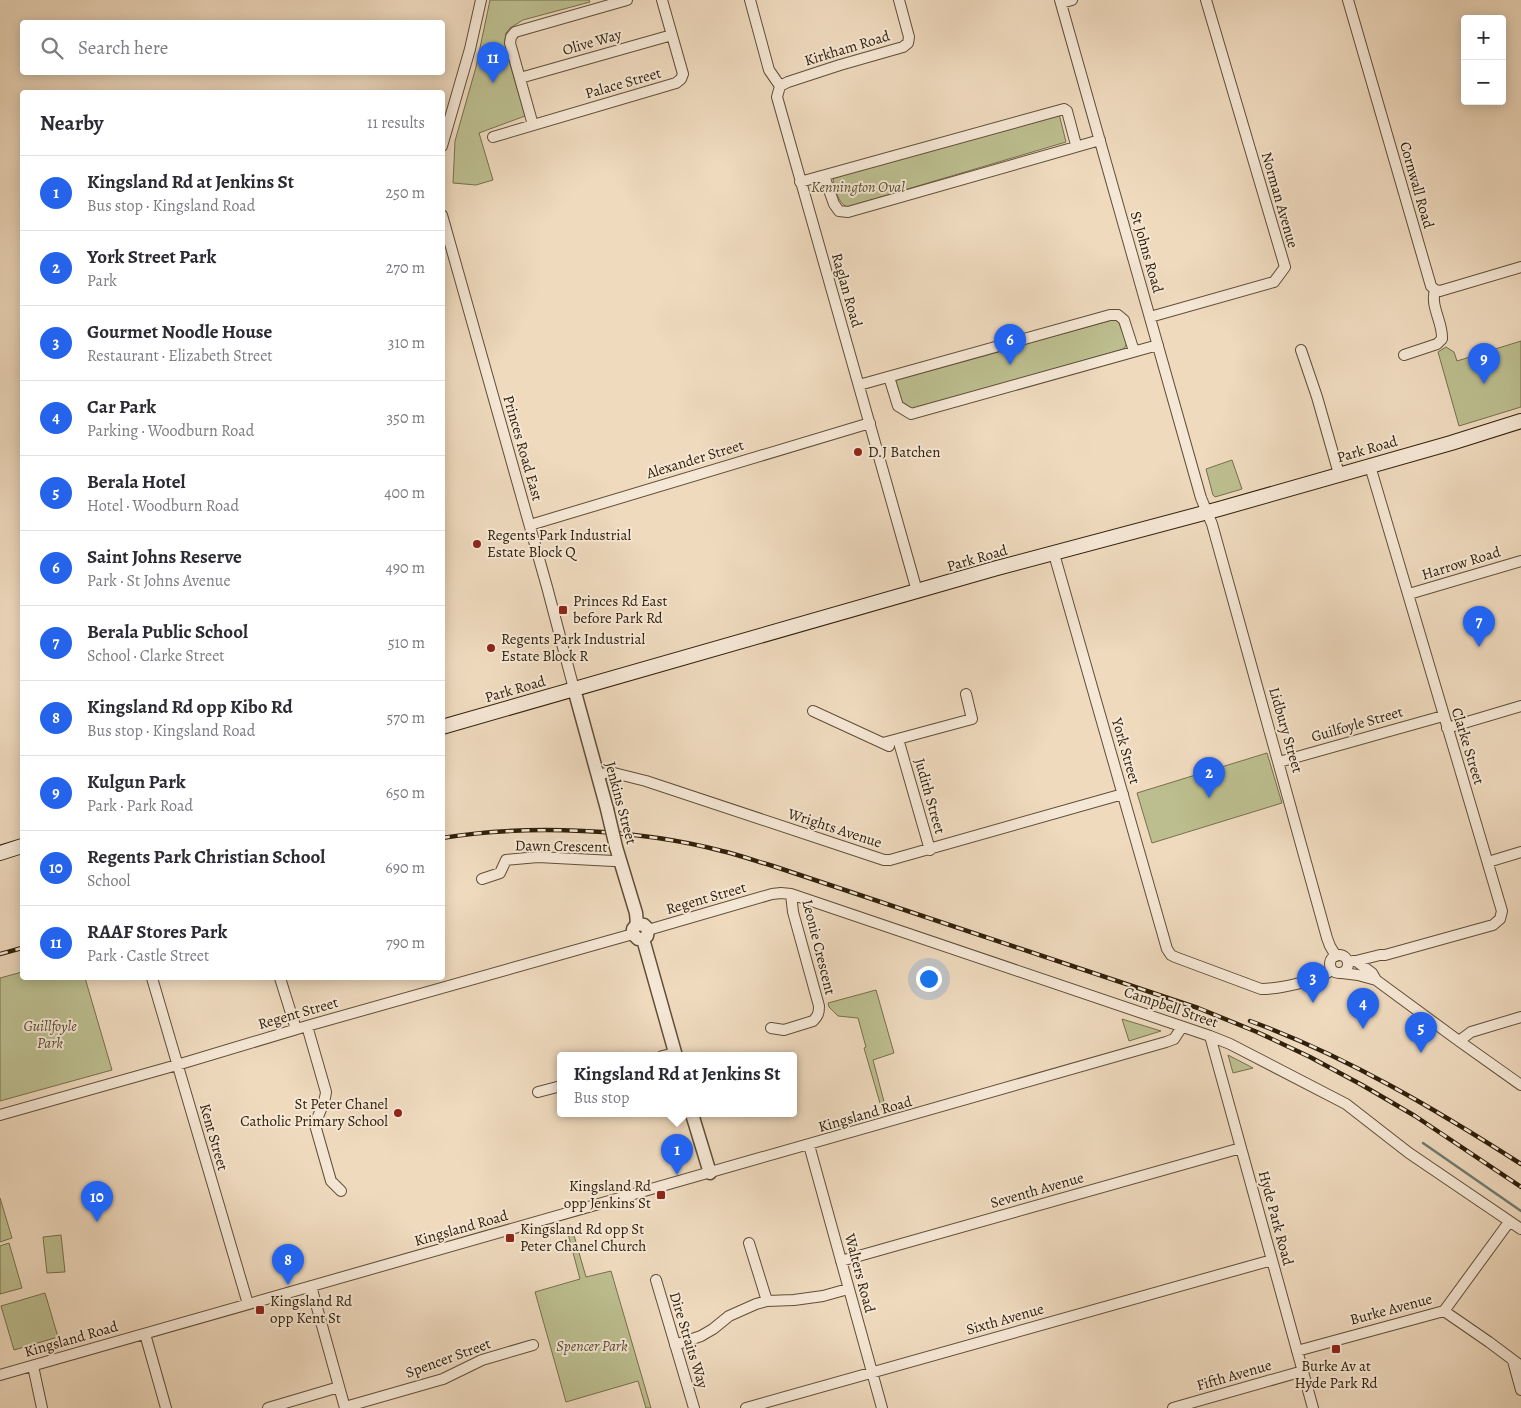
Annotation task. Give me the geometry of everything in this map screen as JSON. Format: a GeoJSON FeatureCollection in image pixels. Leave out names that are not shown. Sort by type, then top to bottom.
{"type":"FeatureCollection","features":[{"type":"Feature","properties":{"kind":"main road","name":"Park Road"},"geometry":{"type":"LineString","coordinates":[[445,726],[997,568],[1054,554],[1370,466],[1521,421]]}},
{"type":"Feature","properties":{"kind":"main road"},"geometry":{"type":"LineString","coordinates":[[0,853],[20,847]]}},
{"type":"Feature","properties":{"kind":"street"},"geometry":{"type":"LineString","coordinates":[[445,136],[470,49],[481,0]]}},
{"type":"Feature","properties":{"kind":"street"},"geometry":{"type":"LineString","coordinates":[[533,125],[510,43],[511,37],[515,32],[596,4],[627,0]]}},
{"type":"Feature","properties":{"kind":"street","name":"Palace Street"},"geometry":{"type":"LineString","coordinates":[[493,137],[676,83],[681,79],[682,74],[662,0]]}},
{"type":"Feature","properties":{"kind":"street","name":"Raglan Road"},"geometry":{"type":"LineString","coordinates":[[750,0],[769,70],[780,86],[777,97],[800,182],[917,591]]}},
{"type":"Feature","properties":{"kind":"street","name":"Kirkham Road"},"geometry":{"type":"LineString","coordinates":[[780,86],[840,65],[903,47],[908,42],[909,36],[899,0]]}},
{"type":"Feature","properties":{"kind":"street"},"geometry":{"type":"LineString","coordinates":[[1061,2],[1072,0]]}},
{"type":"Feature","properties":{"kind":"street","name":"Norman Avenue"},"geometry":{"type":"LineString","coordinates":[[1150,317],[1274,282],[1285,268],[1206,0]]}},
{"type":"Feature","properties":{"kind":"street","name":"Cornwall Road"},"geometry":{"type":"LineString","coordinates":[[1348,0],[1430,283],[1435,290],[1433,300],[1442,333],[1442,339],[1437,344],[1404,355]]}},
{"type":"Feature","properties":{"kind":"street","name":"St Johns Road"},"geometry":{"type":"LineString","coordinates":[[1061,2],[1201,498],[1207,512]]}},
{"type":"Feature","properties":{"kind":"street","name":"Olive Way"},"geometry":{"type":"LineString","coordinates":[[520,78],[672,35]]}},
{"type":"Feature","properties":{"kind":"street"},"geometry":{"type":"LineString","coordinates":[[800,182],[1064,109],[1067,111],[1076,145]]}},
{"type":"Feature","properties":{"kind":"street"},"geometry":{"type":"LineString","coordinates":[[824,176],[834,204],[839,211],[848,212],[1076,145],[1100,140]]}},
{"type":"Feature","properties":{"kind":"street","name":"Princes Road East"},"geometry":{"type":"LineString","coordinates":[[445,226],[530,524],[574,689]]}},
{"type":"Feature","properties":{"kind":"street"},"geometry":{"type":"LineString","coordinates":[[1435,290],[1442,291],[1521,267]]}},
{"type":"Feature","properties":{"kind":"street"},"geometry":{"type":"LineString","coordinates":[[859,385],[1110,315],[1118,315],[1124,320],[1134,351]]}},
{"type":"Feature","properties":{"kind":"street"},"geometry":{"type":"LineString","coordinates":[[889,377],[898,406],[911,414],[1158,345]]}},
{"type":"Feature","properties":{"kind":"street"},"geometry":{"type":"LineString","coordinates":[[1301,350],[1317,397],[1339,474]]}},
{"type":"Feature","properties":{"kind":"street","name":"Alexander Street"},"geometry":{"type":"LineString","coordinates":[[530,524],[870,423]]}},
{"type":"Feature","properties":{"kind":"street","name":"Clarke Street"},"geometry":{"type":"LineString","coordinates":[[1352,961],[1385,956],[1497,923],[1502,916],[1488,862],[1370,466]]}},
{"type":"Feature","properties":{"kind":"street","name":"Lidbury Street"},"geometry":{"type":"LineString","coordinates":[[1207,512],[1215,534],[1327,938],[1336,956]]}},
{"type":"Feature","properties":{"kind":"street","name":"York Street"},"geometry":{"type":"LineString","coordinates":[[1054,554],[1165,943],[1171,955],[1262,989],[1275,989],[1320,977],[1332,970]]}},
{"type":"Feature","properties":{"kind":"street","name":"Harrow Road"},"geometry":{"type":"LineString","coordinates":[[1409,594],[1521,561]]}},
{"type":"Feature","properties":{"kind":"street","name":"Jenkins Street"},"geometry":{"type":"LineString","coordinates":[[574,689],[674,1052]]}},
{"type":"Feature","properties":{"kind":"street"},"geometry":{"type":"LineString","coordinates":[[883,743],[972,718],[966,694]]}},
{"type":"Feature","properties":{"kind":"street"},"geometry":{"type":"LineString","coordinates":[[1447,728],[1521,706]]}},
{"type":"Feature","properties":{"kind":"street","name":"Judith Street"},"geometry":{"type":"LineString","coordinates":[[813,711],[901,751]]}},
{"type":"Feature","properties":{"kind":"street","name":"Guilfoyle Street"},"geometry":{"type":"LineString","coordinates":[[1279,762],[1444,716]]}},
{"type":"Feature","properties":{"kind":"street","name":"Judith Street"},"geometry":{"type":"LineString","coordinates":[[898,739],[930,850]]}},
{"type":"Feature","properties":{"kind":"street","name":"Wrights Avenue"},"geometry":{"type":"LineString","coordinates":[[597,775],[610,772],[646,780],[884,860],[895,860],[1123,794]]}},
{"type":"Feature","properties":{"kind":"street"},"geometry":{"type":"LineString","coordinates":[[1488,862],[1521,852]]}},
{"type":"Feature","properties":{"kind":"street","name":"Dawn Crescent"},"geometry":{"type":"LineString","coordinates":[[482,880],[500,873],[506,860],[538,857],[620,860]]}},
{"type":"Feature","properties":{"kind":"street","name":"Regent Street"},"geometry":{"type":"LineString","coordinates":[[0,1115],[772,894]]}},
{"type":"Feature","properties":{"kind":"street","name":"Campbell Street"},"geometry":{"type":"LineString","coordinates":[[772,894],[791,894],[1230,1044],[1346,1104],[1409,1153],[1521,1229]]}},
{"type":"Feature","properties":{"kind":"street","name":"Leonie Crescent"},"geometry":{"type":"LineString","coordinates":[[771,1028],[784,1030],[813,1021],[817,1018],[819,1012],[819,1006],[793,912],[791,894]]}},
{"type":"Feature","properties":{"kind":"street"},"geometry":{"type":"LineString","coordinates":[[1374,977],[1335,973],[1330,962],[1336,956],[1342,956],[1352,961],[1374,977],[1459,1041],[1521,1085]]}},
{"type":"Feature","properties":{"kind":"street"},"geometry":{"type":"LineString","coordinates":[[1374,977],[1373,965],[1385,956]]}},
{"type":"Feature","properties":{"kind":"street"},"geometry":{"type":"LineString","coordinates":[[1342,973],[1352,961]]}},
{"type":"Feature","properties":{"kind":"street","name":"Kent Street"},"geometry":{"type":"LineString","coordinates":[[153,980],[248,1304]]}},
{"type":"Feature","properties":{"kind":"street"},"geometry":{"type":"LineString","coordinates":[[281,980],[296,1029]]}},
{"type":"Feature","properties":{"kind":"street"},"geometry":{"type":"LineString","coordinates":[[1459,1041],[1471,1032],[1521,1017]]}},
{"type":"Feature","properties":{"kind":"street"},"geometry":{"type":"LineString","coordinates":[[307,1026],[326,1092],[326,1099],[317,1118],[316,1125],[331,1182],[341,1191]]}},
{"type":"Feature","properties":{"kind":"street","name":"Kingsland Road"},"geometry":{"type":"LineString","coordinates":[[0,1375],[1166,1042],[1174,1039],[1182,1027]]}},
{"type":"Feature","properties":{"kind":"street","name":"Hyde Park Road"},"geometry":{"type":"LineString","coordinates":[[1210,1036],[1313,1408]]}},
{"type":"Feature","properties":{"kind":"street"},"geometry":{"type":"LineString","coordinates":[[538,1092],[557,1087]]}},
{"type":"Feature","properties":{"kind":"street"},"geometry":{"type":"LineString","coordinates":[[693,1117],[710,1173]]}},
{"type":"Feature","properties":{"kind":"street","name":"Walters Road"},"geometry":{"type":"LineString","coordinates":[[809,1145],[882,1408]]}},
{"type":"Feature","properties":{"kind":"street","name":"Seventh Avenue"},"geometry":{"type":"LineString","coordinates":[[841,1261],[1241,1148]]}},
{"type":"Feature","properties":{"kind":"street","name":"Burke Avenue"},"geometry":{"type":"LineString","coordinates":[[1297,1351],[1444,1311],[1509,1222]]}},
{"type":"Feature","properties":{"kind":"street"},"geometry":{"type":"LineString","coordinates":[[749,1243],[766,1301]]}},
{"type":"Feature","properties":{"kind":"street","name":"Sixth Avenue"},"geometry":{"type":"LineString","coordinates":[[746,1408],[1272,1260]]}},
{"type":"Feature","properties":{"kind":"street","name":"Dire Straits Way"},"geometry":{"type":"LineString","coordinates":[[656,1280],[694,1408]]}},
{"type":"Feature","properties":{"kind":"street"},"geometry":{"type":"LineString","coordinates":[[311,1286],[345,1408]]}},
{"type":"Feature","properties":{"kind":"street"},"geometry":{"type":"LineString","coordinates":[[675,1345],[701,1336],[729,1316],[766,1301],[823,1296],[848,1289]]}},
{"type":"Feature","properties":{"kind":"street"},"geometry":{"type":"LineString","coordinates":[[1444,1311],[1517,1364],[1521,1390]]}},
{"type":"Feature","properties":{"kind":"street"},"geometry":{"type":"LineString","coordinates":[[145,1334],[166,1408]]}},
{"type":"Feature","properties":{"kind":"street","name":"Spencer Street"},"geometry":{"type":"LineString","coordinates":[[345,1408],[443,1379],[482,1360],[533,1345]]}},
{"type":"Feature","properties":{"kind":"street"},"geometry":{"type":"LineString","coordinates":[[33,1366],[42,1408]]}},
{"type":"Feature","properties":{"kind":"street","name":"Fifth Avenue"},"geometry":{"type":"LineString","coordinates":[[1173,1408],[1303,1371]]}},
{"type":"Feature","properties":{"kind":"street"},"geometry":{"type":"LineString","coordinates":[[268,1408],[339,1387]]}},
{"type":"Feature","properties":{"kind":"green space"},"geometry":{"type":"Polygon","coordinates":[[[490,0],[589,0],[590,2],[523,20],[510,28],[506,33],[507,54],[525,116],[479,133],[493,180],[476,185],[453,183],[455,141],[476,67],[490,0]]]}},
{"type":"Feature","properties":{"kind":"green space","name":"Kennington Oval"},"geometry":{"type":"Polygon","coordinates":[[[1059,114],[1066,142],[847,207],[837,195],[833,180],[835,176],[1059,114]]]}},
{"type":"Feature","properties":{"kind":"green space"},"geometry":{"type":"Polygon","coordinates":[[[1116,319],[1127,343],[1124,349],[913,409],[901,401],[895,380],[1116,319]]]}},
{"type":"Feature","properties":{"kind":"green space"},"geometry":{"type":"Polygon","coordinates":[[[1521,341],[1521,407],[1459,426],[1438,352],[1446,347],[1454,352],[1457,361],[1521,341]]]}},
{"type":"Feature","properties":{"kind":"green space"},"geometry":{"type":"Polygon","coordinates":[[[1232,460],[1242,489],[1215,497],[1206,469],[1232,460]]]}},
{"type":"Feature","properties":{"kind":"green space"},"geometry":{"type":"Polygon","coordinates":[[[1267,753],[1282,803],[1152,843],[1137,793],[1267,753]]]}},
{"type":"Feature","properties":{"kind":"green space","name":"Guillfoyle Park"},"geometry":{"type":"Polygon","coordinates":[[[20,973],[20,980],[86,980],[112,1070],[0,1101],[0,978],[20,973]]]}},
{"type":"Feature","properties":{"kind":"green space"},"geometry":{"type":"Polygon","coordinates":[[[876,990],[894,1053],[873,1060],[886,1109],[882,1110],[864,1048],[866,1047],[858,1018],[838,1016],[829,1007],[828,1003],[876,990]]]}},
{"type":"Feature","properties":{"kind":"green space"},"geometry":{"type":"Polygon","coordinates":[[[1122,1019],[1161,1031],[1129,1041],[1122,1019]]]}},
{"type":"Feature","properties":{"kind":"green space"},"geometry":{"type":"Polygon","coordinates":[[[1228,1055],[1253,1068],[1233,1073],[1228,1055]]]}},
{"type":"Feature","properties":{"kind":"green space"},"geometry":{"type":"Polygon","coordinates":[[[0,1198],[12,1238],[0,1242],[0,1198]]]}},
{"type":"Feature","properties":{"kind":"green space","name":"Spencer Park"},"geometry":{"type":"Polygon","coordinates":[[[571,1225],[586,1277],[611,1271],[651,1408],[646,1408],[638,1381],[566,1402],[535,1292],[580,1279],[566,1226],[571,1225]]]}},
{"type":"Feature","properties":{"kind":"green space"},"geometry":{"type":"Polygon","coordinates":[[[61,1235],[65,1272],[47,1273],[43,1237],[61,1235]]]}},
{"type":"Feature","properties":{"kind":"green space"},"geometry":{"type":"Polygon","coordinates":[[[9,1243],[22,1288],[0,1294],[0,1246],[9,1243]]]}},
{"type":"Feature","properties":{"kind":"green space"},"geometry":{"type":"Polygon","coordinates":[[[45,1293],[58,1337],[14,1350],[1,1306],[45,1293]]]}},
{"type":"Feature","properties":{"kind":"waterway"},"geometry":{"type":"LineString","coordinates":[[1423,1143],[1521,1211]]}},
{"type":"Feature","properties":{"kind":"railway"},"geometry":{"type":"LineString","coordinates":[[445,838],[510,831],[547,830],[620,834],[690,844],[773,866],[1198,1008],[1257,1032],[1310,1057],[1415,1116],[1521,1187]]}},
{"type":"Feature","properties":{"kind":"railway"},"geometry":{"type":"LineString","coordinates":[[0,954],[20,949]]}},
{"type":"Feature","properties":{"kind":"railway"},"geometry":{"type":"LineString","coordinates":[[1250,1021],[1321,1050],[1355,1067],[1456,1123],[1521,1164]]}},
{"type":"Feature","properties":{"kind":"place","name":"RAAF Stores Park"},"geometry":{"type":"Point","coordinates":[493,83]}},
{"type":"Feature","properties":{"kind":"place","name":"Saint Johns Reserve"},"geometry":{"type":"Point","coordinates":[1010,365]}},
{"type":"Feature","properties":{"kind":"place","name":"Kulgun Park"},"geometry":{"type":"Point","coordinates":[1484,384]}},
{"type":"Feature","properties":{"kind":"place","name":"D.J Batchen"},"geometry":{"type":"Point","coordinates":[858,452]}},
{"type":"Feature","properties":{"kind":"place","name":"Regents Park Industrial Estate Block Q"},"geometry":{"type":"Point","coordinates":[477,544]}},
{"type":"Feature","properties":{"kind":"place","name":"Princes Rd East before Park Rd"},"geometry":{"type":"Point","coordinates":[563,610]}},
{"type":"Feature","properties":{"kind":"place","name":"Berala Public School"},"geometry":{"type":"Point","coordinates":[1479,647]}},
{"type":"Feature","properties":{"kind":"place","name":"Regents Park Industrial Estate Block R"},"geometry":{"type":"Point","coordinates":[491,648]}},
{"type":"Feature","properties":{"kind":"place","name":"York Street Park"},"geometry":{"type":"Point","coordinates":[1209,798]}},
{"type":"Feature","properties":{"kind":"place","name":"Gourmet Noodle House"},"geometry":{"type":"Point","coordinates":[1313,1003]}},
{"type":"Feature","properties":{"kind":"place","name":"Car Park"},"geometry":{"type":"Point","coordinates":[1363,1029]}},
{"type":"Feature","properties":{"kind":"place","name":"Berala Hotel"},"geometry":{"type":"Point","coordinates":[1421,1053]}},
{"type":"Feature","properties":{"kind":"place","name":"St Peter Chanel Catholic Primary School"},"geometry":{"type":"Point","coordinates":[398,1113]}},
{"type":"Feature","properties":{"kind":"place","name":"Kingsland Rd at Jenkins St"},"geometry":{"type":"Point","coordinates":[677,1175]}},
{"type":"Feature","properties":{"kind":"place","name":"Kingsland Rd opp Jenkins St"},"geometry":{"type":"Point","coordinates":[661,1195]}},
{"type":"Feature","properties":{"kind":"place","name":"Regents Park Christian School"},"geometry":{"type":"Point","coordinates":[97,1222]}},
{"type":"Feature","properties":{"kind":"place","name":"Kingsland Rd opp St Peter Chanel Church"},"geometry":{"type":"Point","coordinates":[510,1238]}},
{"type":"Feature","properties":{"kind":"place","name":"Kingsland Rd opp Kibo Rd"},"geometry":{"type":"Point","coordinates":[288,1285]}},
{"type":"Feature","properties":{"kind":"place","name":"Kingsland Rd opp Kent St"},"geometry":{"type":"Point","coordinates":[260,1310]}},
{"type":"Feature","properties":{"kind":"place","name":"Burke Av at Hyde Park Rd"},"geometry":{"type":"Point","coordinates":[1336,1349]}}]}
